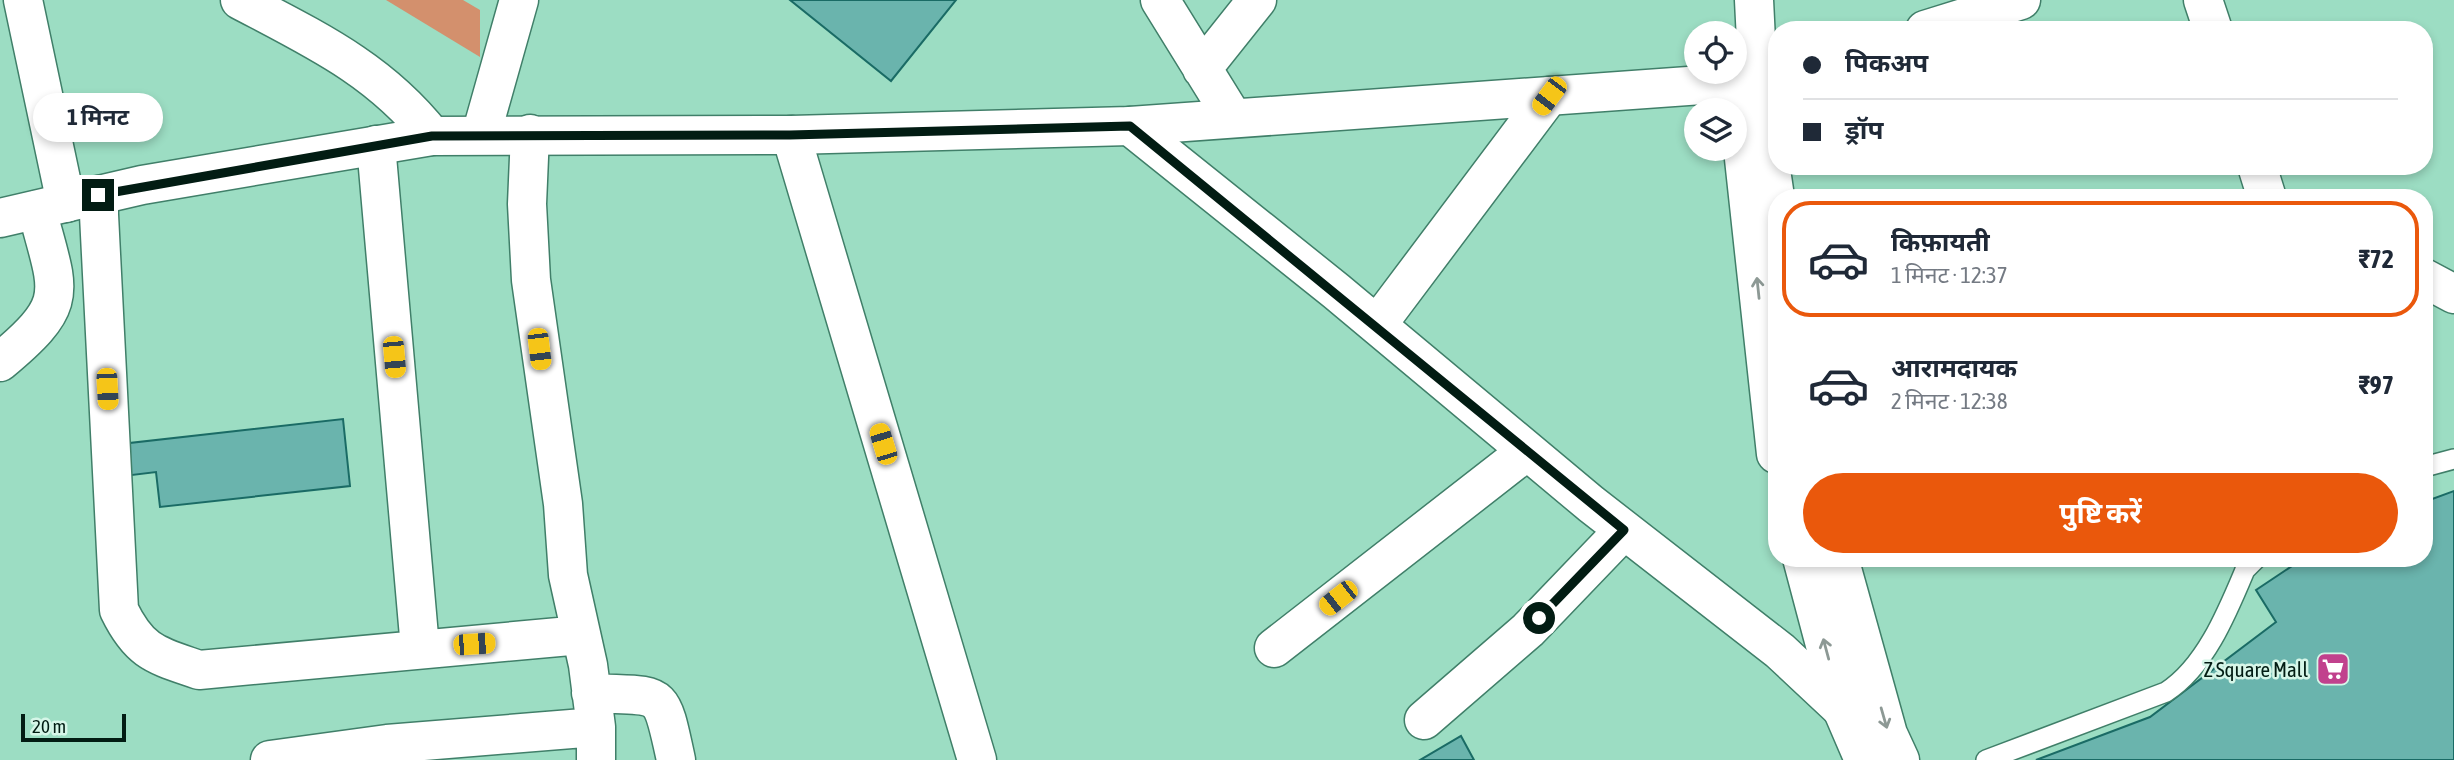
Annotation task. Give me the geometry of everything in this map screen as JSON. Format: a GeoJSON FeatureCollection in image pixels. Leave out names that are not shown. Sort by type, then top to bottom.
{"type":"FeatureCollection","features":[{"type":"Feature","properties":{"kind":"street"},"geometry":{"type":"LineString","coordinates":[[23,0],[67,202],[118,610],[130,635],[153,654],[199,670],[582,635]]}},
{"type":"Feature","properties":{"kind":"street"},"geometry":{"type":"LineString","coordinates":[[240,0],[316,40],[382,82],[407,105],[432,136]]}},
{"type":"Feature","properties":{"kind":"street"},"geometry":{"type":"LineString","coordinates":[[481,135],[519,0]]}},
{"type":"Feature","properties":{"kind":"street"},"geometry":{"type":"LineString","coordinates":[[1160,0],[1233,118]]}},
{"type":"Feature","properties":{"kind":"street"},"geometry":{"type":"LineString","coordinates":[[1202,69],[1257,0]]}},
{"type":"Feature","properties":{"kind":"street"},"geometry":{"type":"LineString","coordinates":[[1754,0],[1741,131],[1768,380]]}},
{"type":"Feature","properties":{"kind":"street"},"geometry":{"type":"LineString","coordinates":[[1954,21],[2021,0]]}},
{"type":"Feature","properties":{"kind":"street"},"geometry":{"type":"LineString","coordinates":[[2203,0],[2210,21]]}},
{"type":"Feature","properties":{"kind":"street"},"geometry":{"type":"LineString","coordinates":[[0,218],[67,202],[432,136],[790,135],[1130,126],[1549,96],[1745,93]]}},
{"type":"Feature","properties":{"kind":"street"},"geometry":{"type":"LineString","coordinates":[[1745,93],[1772,189]]}},
{"type":"Feature","properties":{"kind":"street"},"geometry":{"type":"LineString","coordinates":[[1377,325],[1549,96]]}},
{"type":"Feature","properties":{"kind":"street"},"geometry":{"type":"LineString","coordinates":[[1130,126],[1377,325],[1527,452],[1780,651],[1842,709]]}},
{"type":"Feature","properties":{"kind":"street"},"geometry":{"type":"LineString","coordinates":[[530,134],[527,204],[531,280],[563,504],[568,575],[582,635],[595,726]]}},
{"type":"Feature","properties":{"kind":"street"},"geometry":{"type":"LineString","coordinates":[[790,135],[977,760]]}},
{"type":"Feature","properties":{"kind":"street"},"geometry":{"type":"LineString","coordinates":[[376,145],[420,648]]}},
{"type":"Feature","properties":{"kind":"street"},"geometry":{"type":"LineString","coordinates":[[0,362],[37,329],[50,313],[55,296],[54,277],[67,202]]}},
{"type":"Feature","properties":{"kind":"street"},"geometry":{"type":"LineString","coordinates":[[2433,283],[2454,294]]}},
{"type":"Feature","properties":{"kind":"street"},"geometry":{"type":"LineString","coordinates":[[1274,648],[1527,452]]}},
{"type":"Feature","properties":{"kind":"street"},"geometry":{"type":"LineString","coordinates":[[1424,720],[1528,630],[1624,530]]}},
{"type":"Feature","properties":{"kind":"street"},"geometry":{"type":"LineString","coordinates":[[1804,567],[1842,709],[1864,760]]}},
{"type":"Feature","properties":{"kind":"street"},"geometry":{"type":"LineString","coordinates":[[1842,567],[1888,734],[1900,760]]}},
{"type":"Feature","properties":{"kind":"street"},"geometry":{"type":"LineString","coordinates":[[270,760],[387,744],[595,726],[652,696],[664,705],[677,760]]}},
{"type":"Feature","properties":{"kind":"lane"},"geometry":{"type":"LineString","coordinates":[[2433,465],[2454,459]]}},
{"type":"Feature","properties":{"kind":"lane"},"geometry":{"type":"LineString","coordinates":[[1986,760],[2166,692],[2180,683],[2194,669],[2248,567]]}},
{"type":"Feature","properties":{"kind":"shaded area"},"geometry":{"type":"Polygon","coordinates":[[[386,0],[463,0],[480,10],[480,57],[386,0]]]}},
{"type":"Feature","properties":{"kind":"building"},"geometry":{"type":"Polygon","coordinates":[[[790,0],[956,0],[891,81],[790,0]]]}},
{"type":"Feature","properties":{"kind":"building"},"geometry":{"type":"Polygon","coordinates":[[[343,419],[350,486],[160,507],[156,472],[124,476],[121,444],[343,419]]]}},
{"type":"Feature","properties":{"kind":"building","name":"Z Square Mall"},"geometry":{"type":"Polygon","coordinates":[[[2454,491],[2454,760],[2036,760],[2150,717],[2276,622],[2256,590],[2290,567],[2433,567],[2433,499],[2454,491]]]}},
{"type":"Feature","properties":{"kind":"building"},"geometry":{"type":"Polygon","coordinates":[[[1461,736],[1474,760],[1420,760],[1461,736]]]}},
{"type":"Feature","properties":{"kind":"place","name":"Z Square Mall"},"geometry":{"type":"Point","coordinates":[2333,669]}},
{"type":"Feature","properties":{"kind":"route"},"geometry":{"type":"LineString","coordinates":[[98,195],[142,185],[432,136],[790,135],[1130,126],[1336,291],[1624,530],[1539,618]]}}]}
